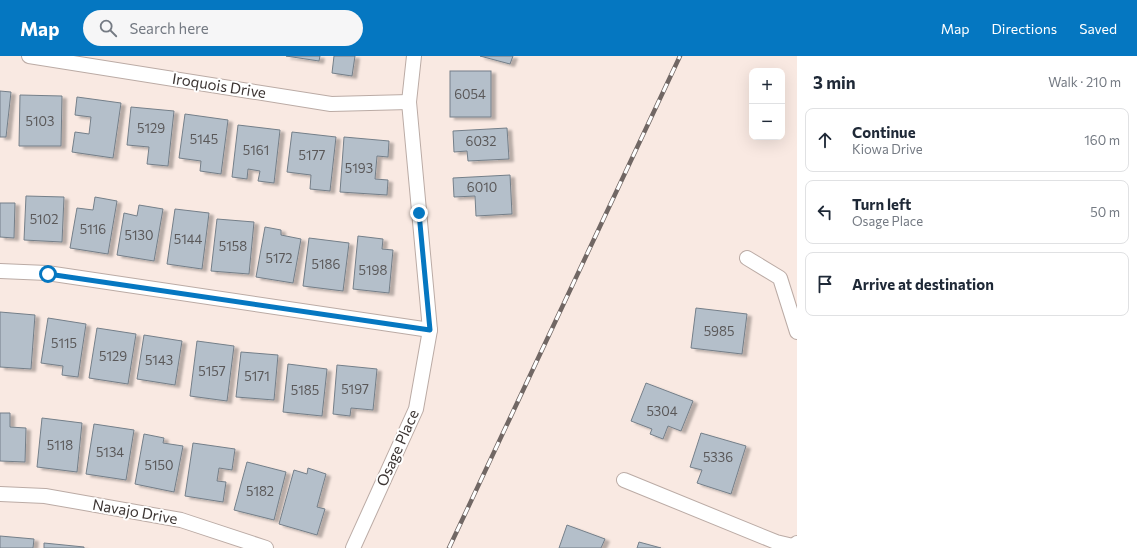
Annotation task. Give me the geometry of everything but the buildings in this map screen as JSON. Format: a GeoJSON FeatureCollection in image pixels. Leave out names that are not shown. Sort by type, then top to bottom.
{"type":"FeatureCollection","features":[{"type":"Feature","properties":{"kind":"street","name":"Iroquois Drive"},"geometry":{"type":"LineString","coordinates":[[29,56],[331,104],[409,102]]}},
{"type":"Feature","properties":{"kind":"street","name":"Osage Place"},"geometry":{"type":"LineString","coordinates":[[353,548],[416,409],[430,330],[409,102],[414,56]]}},
{"type":"Feature","properties":{"kind":"street"},"geometry":{"type":"LineString","coordinates":[[747,258],[780,278],[797,332]]}},
{"type":"Feature","properties":{"kind":"street"},"geometry":{"type":"LineString","coordinates":[[0,271],[48,274],[430,330]]}},
{"type":"Feature","properties":{"kind":"street"},"geometry":{"type":"LineString","coordinates":[[624,480],[776,542],[793,546],[797,543]]}},
{"type":"Feature","properties":{"kind":"street","name":"Navajo Drive"},"geometry":{"type":"LineString","coordinates":[[0,494],[45,496],[181,520],[266,548]]}},
{"type":"Feature","properties":{"kind":"railway"},"geometry":{"type":"LineString","coordinates":[[449,548],[680,56]]}},
{"type":"Feature","properties":{"kind":"route"},"geometry":{"type":"LineString","coordinates":[[48,274],[430,330],[419,213]]}}]}
